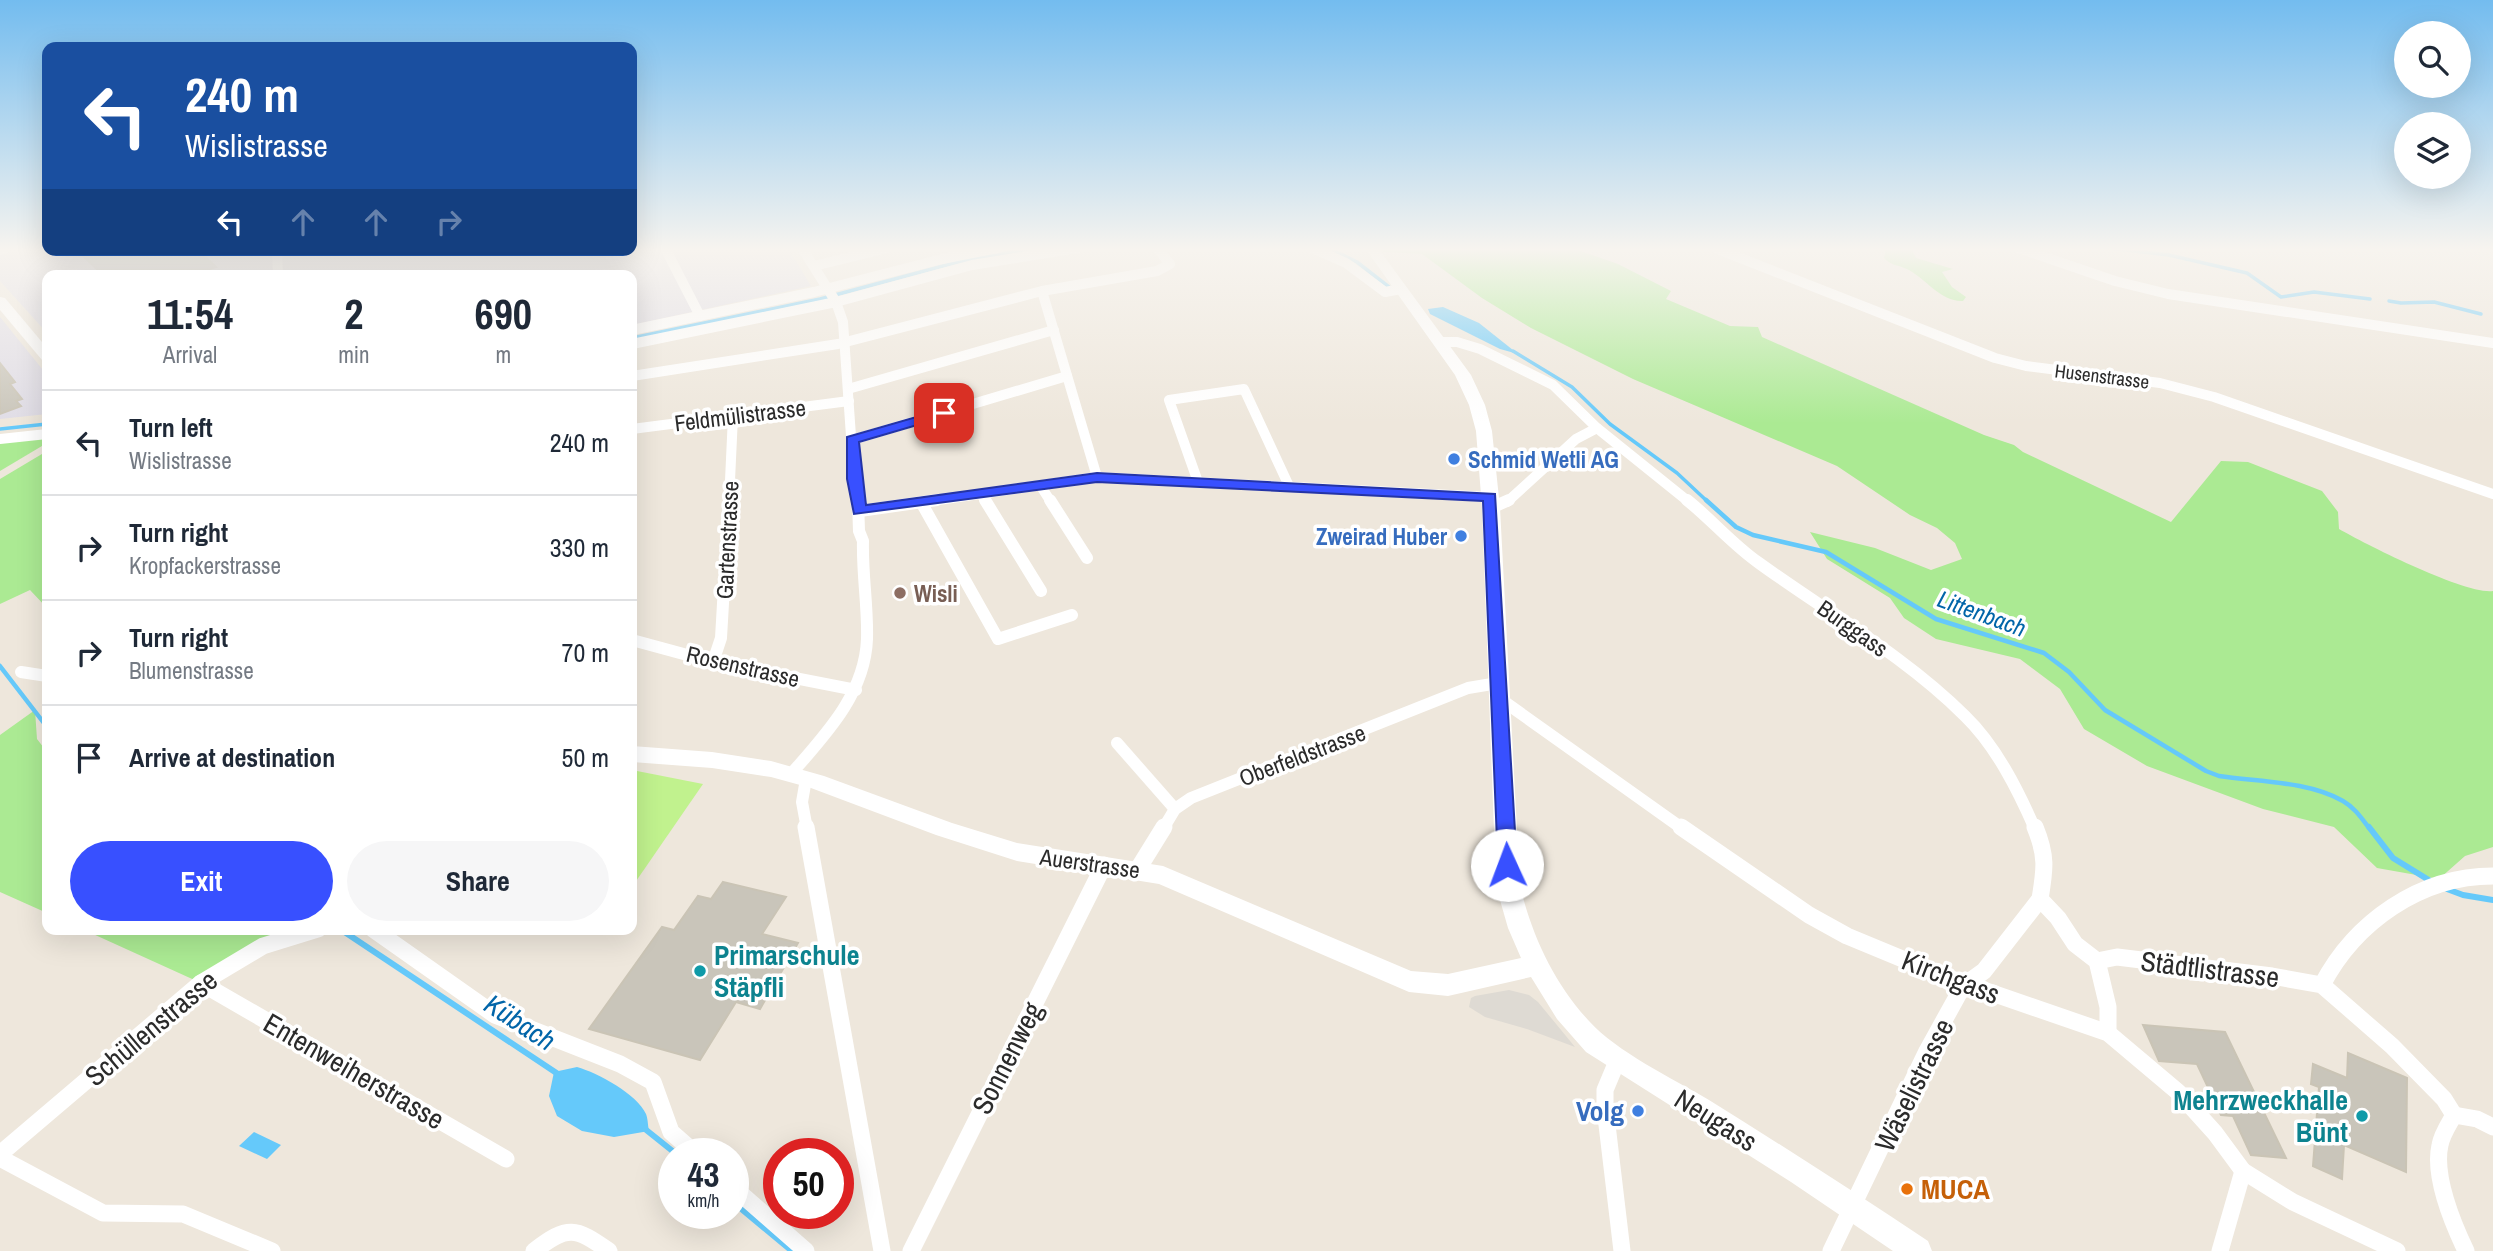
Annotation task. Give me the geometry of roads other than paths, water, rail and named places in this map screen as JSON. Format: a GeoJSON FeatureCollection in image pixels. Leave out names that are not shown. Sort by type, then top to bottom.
{"type":"FeatureCollection","features":[{"type":"Feature","properties":{"kind":"main road"},"geometry":{"type":"LineString","coordinates":[[5,306],[42,351]]}},
{"type":"Feature","properties":{"kind":"main road","name":"Neugass"},"geometry":{"type":"LineString","coordinates":[[1414,306],[1463,375],[1477,405],[1486,442],[1508,886],[1511,905],[1538,965],[1560,1005],[1577,1027],[1618,1059],[1801,1173],[1852,1210],[1918,1251]]}},
{"type":"Feature","properties":{"kind":"main road","name":"Auerstrasse"},"geometry":{"type":"LineString","coordinates":[[637,754],[736,763],[798,776],[997,847],[1057,860],[1138,869],[1163,875],[1409,981],[1448,985],[1538,965]]}},
{"type":"Feature","properties":{"kind":"street"},"geometry":{"type":"LineString","coordinates":[[695,306],[700,316]]}},
{"type":"Feature","properties":{"kind":"street"},"geometry":{"type":"LineString","coordinates":[[637,329],[760,306]]}},
{"type":"Feature","properties":{"kind":"street"},"geometry":{"type":"LineString","coordinates":[[637,343],[786,306]]}},
{"type":"Feature","properties":{"kind":"street"},"geometry":{"type":"LineString","coordinates":[[835,306],[846,342],[854,479],[860,511],[866,652],[856,690],[798,776],[882,1251]]}},
{"type":"Feature","properties":{"kind":"street"},"geometry":{"type":"LineString","coordinates":[[637,375],[846,342],[980,306]]}},
{"type":"Feature","properties":{"kind":"street"},"geometry":{"type":"LineString","coordinates":[[1047,306],[1097,477]]}},
{"type":"Feature","properties":{"kind":"street","name":"Husenstrasse"},"geometry":{"type":"LineString","coordinates":[[1863,306],[1994,358],[2038,368],[2160,383],[2214,397],[2493,494]]}},
{"type":"Feature","properties":{"kind":"street"},"geometry":{"type":"LineString","coordinates":[[2247,306],[2493,343]]}},
{"type":"Feature","properties":{"kind":"street","name":"Feldmülistrasse"},"geometry":{"type":"LineString","coordinates":[[637,428],[733,416],[849,395],[1054,330]]}},
{"type":"Feature","properties":{"kind":"street","name":"Burggass"},"geometry":{"type":"LineString","coordinates":[[1441,342],[1457,342],[1480,349],[1533,373],[1563,392],[1597,428],[1776,577],[1896,658],[1965,716],[1987,742],[2025,805],[2043,846],[2046,863],[2040,899]]}},
{"type":"Feature","properties":{"kind":"street"},"geometry":{"type":"LineString","coordinates":[[852,440],[1067,376]]}},
{"type":"Feature","properties":{"kind":"street"},"geometry":{"type":"LineString","coordinates":[[1198,482],[1168,397],[1241,384],[1289,486]]}},
{"type":"Feature","properties":{"kind":"street","name":"Gartenstrasse"},"geometry":{"type":"LineString","coordinates":[[713,662],[721,638],[725,596],[733,416]]}},
{"type":"Feature","properties":{"kind":"street"},"geometry":{"type":"LineString","coordinates":[[860,511],[1097,477],[1289,486],[1504,504],[1576,439],[1597,428]]}},
{"type":"Feature","properties":{"kind":"street"},"geometry":{"type":"LineString","coordinates":[[0,439],[42,435]]}},
{"type":"Feature","properties":{"kind":"street"},"geometry":{"type":"LineString","coordinates":[[1040,485],[1087,558]]}},
{"type":"Feature","properties":{"kind":"street"},"geometry":{"type":"LineString","coordinates":[[981,494],[1041,591]]}},
{"type":"Feature","properties":{"kind":"street"},"geometry":{"type":"LineString","coordinates":[[921,502],[998,639],[1072,615]]}},
{"type":"Feature","properties":{"kind":"street","name":"Rosenstrasse"},"geometry":{"type":"LineString","coordinates":[[637,641],[713,662],[856,690]]}},
{"type":"Feature","properties":{"kind":"street"},"geometry":{"type":"LineString","coordinates":[[21,671],[42,675]]}},
{"type":"Feature","properties":{"kind":"street","name":"Oberfeldstrasse"},"geometry":{"type":"LineString","coordinates":[[1138,869],[1175,809],[1191,798],[1468,688],[1498,691]]}},
{"type":"Feature","properties":{"kind":"street","name":"Kirchgass"},"geometry":{"type":"LineString","coordinates":[[1498,691],[1591,766],[1809,915],[1847,936],[1964,983],[2052,1016],[2108,1033],[2178,1092],[2216,1133],[2243,1171],[2293,1202],[2397,1251]]}},
{"type":"Feature","properties":{"kind":"street"},"geometry":{"type":"LineString","coordinates":[[1117,743],[1175,809]]}},
{"type":"Feature","properties":{"kind":"street","name":"Sonnenweg"},"geometry":{"type":"LineString","coordinates":[[911,1251],[1104,866]]}},
{"type":"Feature","properties":{"kind":"street"},"geometry":{"type":"LineString","coordinates":[[2493,876],[2476,875],[2449,879],[2376,916],[2340,952],[2322,985],[2392,1046],[2444,1099],[2454,1115],[2477,1119],[2493,1126]]}},
{"type":"Feature","properties":{"kind":"street"},"geometry":{"type":"LineString","coordinates":[[2040,899],[2058,918],[2074,944],[2097,961],[2108,1007],[2108,1033]]}},
{"type":"Feature","properties":{"kind":"street","name":"Wäselistrasse"},"geometry":{"type":"LineString","coordinates":[[1831,1251],[1927,1048],[1964,983],[1981,974],[2020,929],[2040,899]]}},
{"type":"Feature","properties":{"kind":"street","name":"Schüllenstrasse"},"geometry":{"type":"LineString","coordinates":[[0,1156],[201,983],[263,946],[299,935]]}},
{"type":"Feature","properties":{"kind":"street"},"geometry":{"type":"LineString","coordinates":[[382,935],[495,1015],[620,1065],[653,1082],[671,1132],[678,1138]]}},
{"type":"Feature","properties":{"kind":"street","name":"Städtlistrasse"},"geometry":{"type":"LineString","coordinates":[[2097,961],[2117,957],[2272,976],[2322,985]]}},
{"type":"Feature","properties":{"kind":"street","name":"Entenweiherstrasse"},"geometry":{"type":"LineString","coordinates":[[201,983],[506,1159]]}},
{"type":"Feature","properties":{"kind":"street"},"geometry":{"type":"LineString","coordinates":[[1618,1059],[1605,1090],[1605,1108],[1622,1251]]}},
{"type":"Feature","properties":{"kind":"street"},"geometry":{"type":"LineString","coordinates":[[2454,1115],[2439,1148],[2445,1192],[2457,1234],[2466,1251]]}},
{"type":"Feature","properties":{"kind":"street"},"geometry":{"type":"LineString","coordinates":[[0,1156],[103,1213],[183,1214],[272,1251]]}},
{"type":"Feature","properties":{"kind":"street"},"geometry":{"type":"LineString","coordinates":[[2220,1251],[2243,1171]]}},
{"type":"Feature","properties":{"kind":"street"},"geometry":{"type":"LineString","coordinates":[[749,1201],[806,1251]]}},
{"type":"Feature","properties":{"kind":"street"},"geometry":{"type":"LineString","coordinates":[[534,1251],[564,1229],[580,1230],[608,1251]]}},
{"type":"Feature","properties":{"kind":"water"},"geometry":{"type":"Polygon","coordinates":[[[1443,307],[1479,323],[1518,354],[1500,349],[1430,314],[1428,309],[1443,307]]]}},
{"type":"Feature","properties":{"kind":"water"},"geometry":{"type":"Polygon","coordinates":[[[577,1067],[606,1079],[634,1099],[646,1114],[649,1131],[614,1137],[582,1131],[557,1116],[549,1096],[554,1072],[577,1067]]]}},
{"type":"Feature","properties":{"kind":"water"},"geometry":{"type":"Polygon","coordinates":[[[254,1132],[281,1145],[267,1159],[239,1146],[254,1132]]]}},
{"type":"Feature","properties":{"kind":"waterway","name":"Littenbach"},"geometry":{"type":"LineString","coordinates":[[637,337],[784,306]]}},
{"type":"Feature","properties":{"kind":"waterway"},"geometry":{"type":"LineString","coordinates":[[2451,306],[2481,314]]}},
{"type":"Feature","properties":{"kind":"waterway","name":"Littenbach"},"geometry":{"type":"LineString","coordinates":[[1513,351],[1572,387],[1610,424],[1677,473],[1708,502]]}},
{"type":"Feature","properties":{"kind":"waterway","name":"Littenbach"},"geometry":{"type":"LineString","coordinates":[[0,429],[42,425]]}},
{"type":"Feature","properties":{"kind":"waterway","name":"Littenbach"},"geometry":{"type":"LineString","coordinates":[[1706,500],[1736,527],[1753,535],[1826,552],[1936,619],[2044,653],[2069,672],[2105,710],[2206,771],[2219,776],[2283,783],[2329,794],[2351,807],[2370,829]]}},
{"type":"Feature","properties":{"kind":"waterway","name":"Kübach"},"geometry":{"type":"LineString","coordinates":[[0,666],[42,721]]}},
{"type":"Feature","properties":{"kind":"waterway","name":"Littenbach"},"geometry":{"type":"LineString","coordinates":[[2369,827],[2393,858],[2432,882]]}},
{"type":"Feature","properties":{"kind":"waterway","name":"Littenbach"},"geometry":{"type":"LineString","coordinates":[[2447,889],[2463,895],[2493,900]]}},
{"type":"Feature","properties":{"kind":"waterway","name":"Kübach"},"geometry":{"type":"LineString","coordinates":[[349,935],[558,1074]]}},
{"type":"Feature","properties":{"kind":"waterway","name":"Kübach"},"geometry":{"type":"LineString","coordinates":[[645,1129],[658,1139]]}},
{"type":"Feature","properties":{"kind":"waterway","name":"Kübach"},"geometry":{"type":"LineString","coordinates":[[749,1215],[792,1251]]}},
{"type":"Feature","properties":{"kind":"place","name":"Schmid Wetli AG"},"geometry":{"type":"Point","coordinates":[1454,459]}},
{"type":"Feature","properties":{"kind":"place","name":"Zweirad Huber"},"geometry":{"type":"Point","coordinates":[1461,536]}},
{"type":"Feature","properties":{"kind":"place","name":"Wisli"},"geometry":{"type":"Point","coordinates":[900,593]}},
{"type":"Feature","properties":{"kind":"place","name":"Primarschule Stäpfli"},"geometry":{"type":"Point","coordinates":[700,971]}},
{"type":"Feature","properties":{"kind":"place","name":"Volg"},"geometry":{"type":"Point","coordinates":[1638,1111]}},
{"type":"Feature","properties":{"kind":"place","name":"Mehrzweckhalle Bünt"},"geometry":{"type":"Point","coordinates":[2362,1116]}},
{"type":"Feature","properties":{"kind":"place","name":"MUCA"},"geometry":{"type":"Point","coordinates":[1907,1189]}}]}
